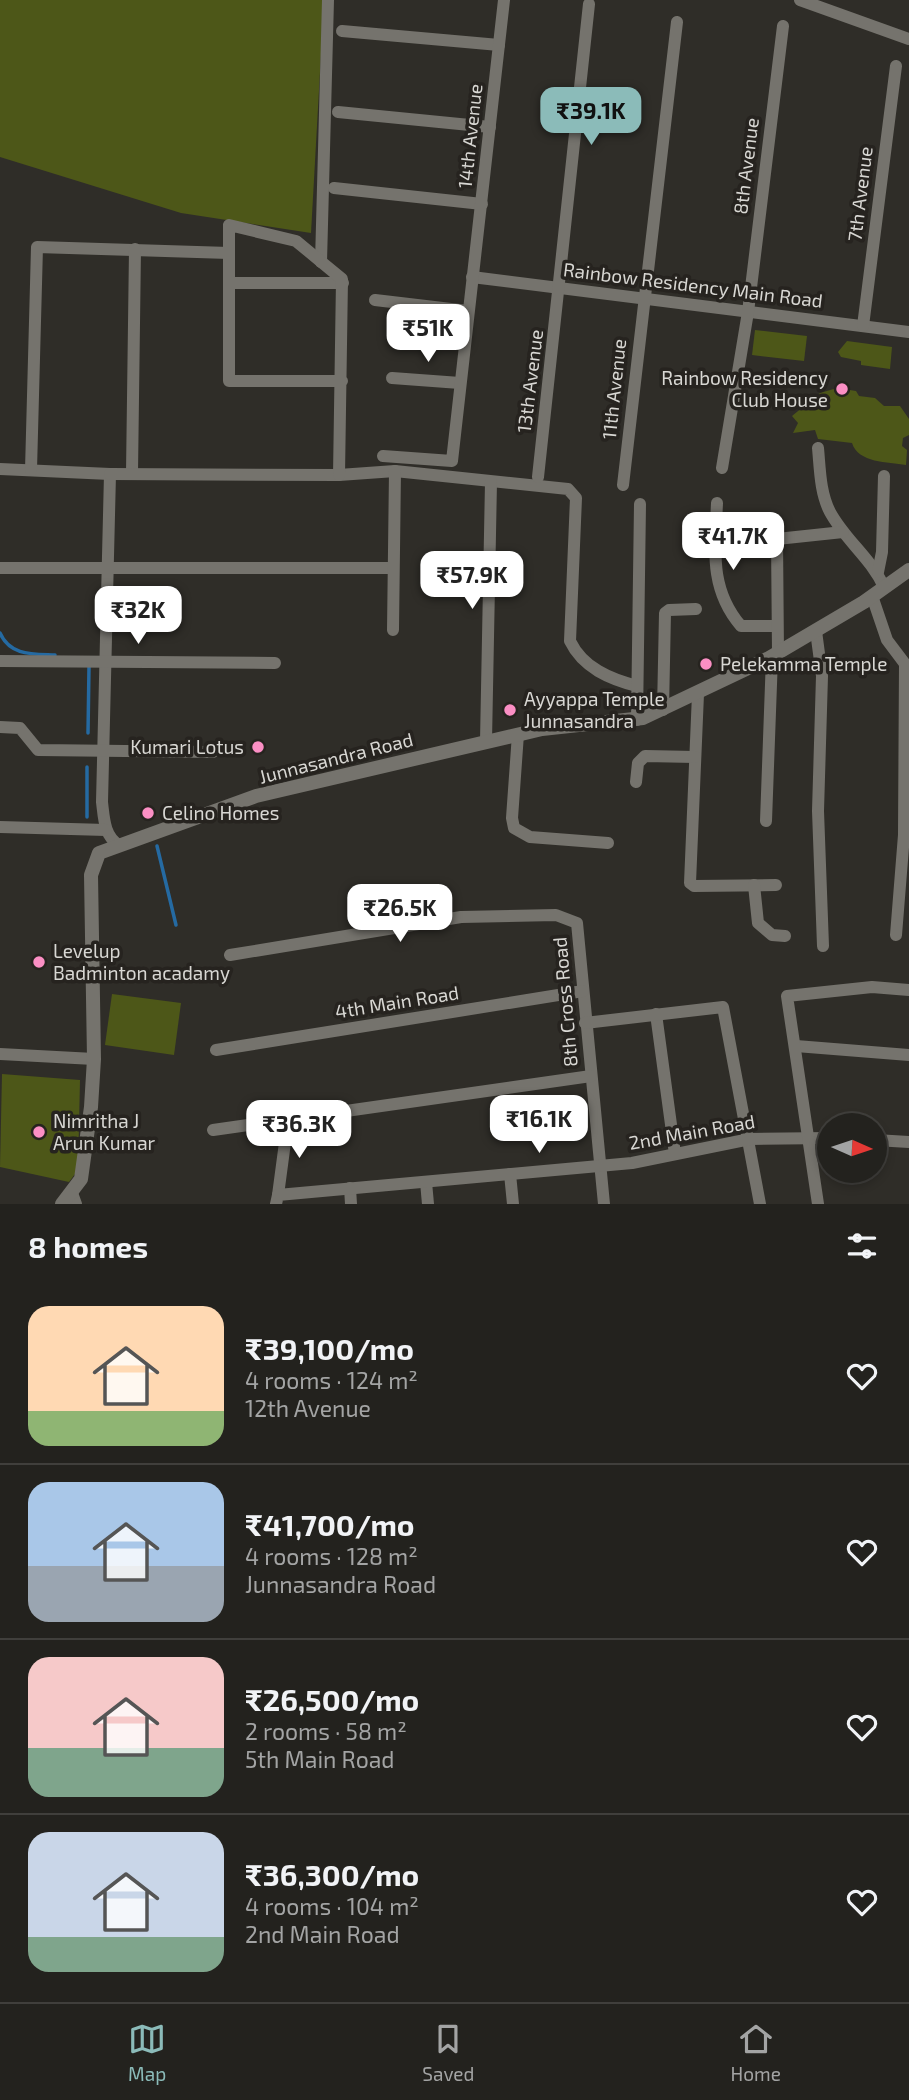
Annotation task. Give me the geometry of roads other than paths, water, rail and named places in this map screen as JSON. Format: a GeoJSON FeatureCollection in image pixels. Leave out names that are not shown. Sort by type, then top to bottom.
{"type":"FeatureCollection","features":[{"type":"Feature","properties":{"kind":"street"},"geometry":{"type":"LineString","coordinates":[[321,262],[328,0]]}},
{"type":"Feature","properties":{"kind":"street","name":"14th Avenue"},"geometry":{"type":"LineString","coordinates":[[383,456],[452,461],[504,0]]}},
{"type":"Feature","properties":{"kind":"street"},"geometry":{"type":"LineString","coordinates":[[801,0],[909,39]]}},
{"type":"Feature","properties":{"kind":"street","name":"13th Avenue"},"geometry":{"type":"LineString","coordinates":[[538,477],[561,288],[589,4]]}},
{"type":"Feature","properties":{"kind":"street","name":"11th Avenue"},"geometry":{"type":"LineString","coordinates":[[623,485],[677,22]]}},
{"type":"Feature","properties":{"kind":"street","name":"8th Avenue"},"geometry":{"type":"LineString","coordinates":[[722,468],[748,312],[783,26]]}},
{"type":"Feature","properties":{"kind":"street"},"geometry":{"type":"LineString","coordinates":[[342,31],[499,45]]}},
{"type":"Feature","properties":{"kind":"street","name":"7th Avenue"},"geometry":{"type":"LineString","coordinates":[[863,326],[896,66]]}},
{"type":"Feature","properties":{"kind":"street"},"geometry":{"type":"LineString","coordinates":[[338,111],[490,127]]}},
{"type":"Feature","properties":{"kind":"street"},"geometry":{"type":"LineString","coordinates":[[334,188],[482,204]]}},
{"type":"Feature","properties":{"kind":"street"},"geometry":{"type":"LineString","coordinates":[[340,475],[342,381],[342,279],[296,241],[229,225],[229,381],[342,381]]}},
{"type":"Feature","properties":{"kind":"street"},"geometry":{"type":"LineString","coordinates":[[31,470],[37,247],[229,253]]}},
{"type":"Feature","properties":{"kind":"street"},"geometry":{"type":"LineString","coordinates":[[132,473],[135,249]]}},
{"type":"Feature","properties":{"kind":"street","name":"Rainbow Residency Main Road"},"geometry":{"type":"LineString","coordinates":[[472,277],[909,332]]}},
{"type":"Feature","properties":{"kind":"street"},"geometry":{"type":"LineString","coordinates":[[229,283],[343,283]]}},
{"type":"Feature","properties":{"kind":"street"},"geometry":{"type":"LineString","coordinates":[[375,300],[468,311]]}},
{"type":"Feature","properties":{"kind":"street"},"geometry":{"type":"LineString","coordinates":[[392,378],[460,383]]}},
{"type":"Feature","properties":{"kind":"street"},"geometry":{"type":"LineString","coordinates":[[818,448],[824,498],[843,532],[878,572],[884,587]]}},
{"type":"Feature","properties":{"kind":"street"},"geometry":{"type":"LineString","coordinates":[[0,470],[110,474],[340,475],[396,471],[574,492],[570,640],[575,650],[594,669],[608,678],[637,686]]}},
{"type":"Feature","properties":{"kind":"street"},"geometry":{"type":"LineString","coordinates":[[393,630],[396,471]]}},
{"type":"Feature","properties":{"kind":"street"},"geometry":{"type":"LineString","coordinates":[[110,474],[102,802],[106,830],[111,841],[119,845]]}},
{"type":"Feature","properties":{"kind":"street"},"geometry":{"type":"LineString","coordinates":[[878,572],[882,552],[884,475]]}},
{"type":"Feature","properties":{"kind":"street"},"geometry":{"type":"LineString","coordinates":[[486,741],[491,481]]}},
{"type":"Feature","properties":{"kind":"street"},"geometry":{"type":"LineString","coordinates":[[717,503],[715,543],[720,595],[741,626],[776,626]]}},
{"type":"Feature","properties":{"kind":"street"},"geometry":{"type":"LineString","coordinates":[[637,720],[640,504]]}},
{"type":"Feature","properties":{"kind":"street"},"geometry":{"type":"LineString","coordinates":[[715,543],[843,532]]}},
{"type":"Feature","properties":{"kind":"street"},"geometry":{"type":"LineString","coordinates":[[766,821],[775,655],[777,539]]}},
{"type":"Feature","properties":{"kind":"street"},"geometry":{"type":"LineString","coordinates":[[0,568],[393,568]]}},
{"type":"Feature","properties":{"kind":"street","name":"Junnasandra Road"},"geometry":{"type":"LineString","coordinates":[[70,1200],[81,1179],[87,1158],[94,1059],[91,875],[99,853],[256,796],[518,734],[637,720],[698,694],[775,655],[872,596],[909,570]]}},
{"type":"Feature","properties":{"kind":"street"},"geometry":{"type":"LineString","coordinates":[[872,596],[887,640],[905,664],[904,835],[896,935]]}},
{"type":"Feature","properties":{"kind":"street"},"geometry":{"type":"LineString","coordinates":[[663,710],[666,613],[668,610],[696,609]]}},
{"type":"Feature","properties":{"kind":"street"},"geometry":{"type":"LineString","coordinates":[[816,631],[822,676],[818,811],[823,946]]}},
{"type":"Feature","properties":{"kind":"street"},"geometry":{"type":"LineString","coordinates":[[1,661],[275,663]]}},
{"type":"Feature","properties":{"kind":"street"},"geometry":{"type":"LineString","coordinates":[[698,694],[690,883],[694,886],[776,885]]}},
{"type":"Feature","properties":{"kind":"street"},"geometry":{"type":"LineString","coordinates":[[0,727],[20,728],[38,750],[214,752]]}},
{"type":"Feature","properties":{"kind":"street"},"geometry":{"type":"LineString","coordinates":[[518,734],[512,818],[514,828],[530,837],[608,843]]}},
{"type":"Feature","properties":{"kind":"street"},"geometry":{"type":"LineString","coordinates":[[636,782],[638,763],[645,756],[695,757]]}},
{"type":"Feature","properties":{"kind":"street"},"geometry":{"type":"LineString","coordinates":[[0,827],[106,830]]}},
{"type":"Feature","properties":{"kind":"street"},"geometry":{"type":"LineString","coordinates":[[754,885],[758,923],[772,935],[785,936]]}},
{"type":"Feature","properties":{"kind":"street","name":"8th Cross Road"},"geometry":{"type":"LineString","coordinates":[[230,954],[461,917],[556,915],[577,923],[584,1023],[604,1204]]}},
{"type":"Feature","properties":{"kind":"street"},"geometry":{"type":"LineString","coordinates":[[818,1204],[787,996],[872,987],[909,990]]}},
{"type":"Feature","properties":{"kind":"street","name":"4th Main Road"},"geometry":{"type":"LineString","coordinates":[[216,1050],[583,991]]}},
{"type":"Feature","properties":{"kind":"street"},"geometry":{"type":"LineString","coordinates":[[584,1023],[723,1007],[750,1139],[760,1204]]}},
{"type":"Feature","properties":{"kind":"street"},"geometry":{"type":"LineString","coordinates":[[656,1014],[675,1154]]}},
{"type":"Feature","properties":{"kind":"street"},"geometry":{"type":"LineString","coordinates":[[796,1046],[909,1055]]}},
{"type":"Feature","properties":{"kind":"street"},"geometry":{"type":"LineString","coordinates":[[0,1054],[94,1059]]}},
{"type":"Feature","properties":{"kind":"street"},"geometry":{"type":"LineString","coordinates":[[213,1130],[591,1076]]}},
{"type":"Feature","properties":{"kind":"street"},"geometry":{"type":"LineString","coordinates":[[277,1199],[288,1120]]}},
{"type":"Feature","properties":{"kind":"street","name":"2nd Main Road"},"geometry":{"type":"LineString","coordinates":[[277,1199],[350,1188],[600,1166],[750,1139],[817,1137]]}},
{"type":"Feature","properties":{"kind":"street"},"geometry":{"type":"LineString","coordinates":[[887,1141],[909,1142]]}},
{"type":"Feature","properties":{"kind":"street"},"geometry":{"type":"LineString","coordinates":[[510,1174],[513,1204]]}},
{"type":"Feature","properties":{"kind":"street"},"geometry":{"type":"LineString","coordinates":[[426,1182],[428,1204]]}},
{"type":"Feature","properties":{"kind":"street"},"geometry":{"type":"LineString","coordinates":[[350,1188],[351,1204]]}},
{"type":"Feature","properties":{"kind":"waterway"},"geometry":{"type":"LineString","coordinates":[[0,633],[4,641],[16,650],[55,655]]}},
{"type":"Feature","properties":{"kind":"waterway"},"geometry":{"type":"LineString","coordinates":[[88,733],[89,667]]}},
{"type":"Feature","properties":{"kind":"waterway"},"geometry":{"type":"LineString","coordinates":[[87,767],[87,817]]}},
{"type":"Feature","properties":{"kind":"waterway"},"geometry":{"type":"LineString","coordinates":[[157,846],[176,925]]}},
{"type":"Feature","properties":{"kind":"place","name":"Rainbow Residency Club House"},"geometry":{"type":"Point","coordinates":[842,389]}},
{"type":"Feature","properties":{"kind":"place","name":"Pelekamma Temple"},"geometry":{"type":"Point","coordinates":[706,664]}},
{"type":"Feature","properties":{"kind":"place","name":"Ayyappa Temple Junnasandra"},"geometry":{"type":"Point","coordinates":[510,710]}},
{"type":"Feature","properties":{"kind":"place","name":"Kumari Lotus"},"geometry":{"type":"Point","coordinates":[258,747]}},
{"type":"Feature","properties":{"kind":"place","name":"Celino Homes"},"geometry":{"type":"Point","coordinates":[148,813]}},
{"type":"Feature","properties":{"kind":"place","name":"Levelup Badminton acadamy"},"geometry":{"type":"Point","coordinates":[39,962]}},
{"type":"Feature","properties":{"kind":"place","name":"Nimritha J Arun Kumar"},"geometry":{"type":"Point","coordinates":[39,1132]}}]}
